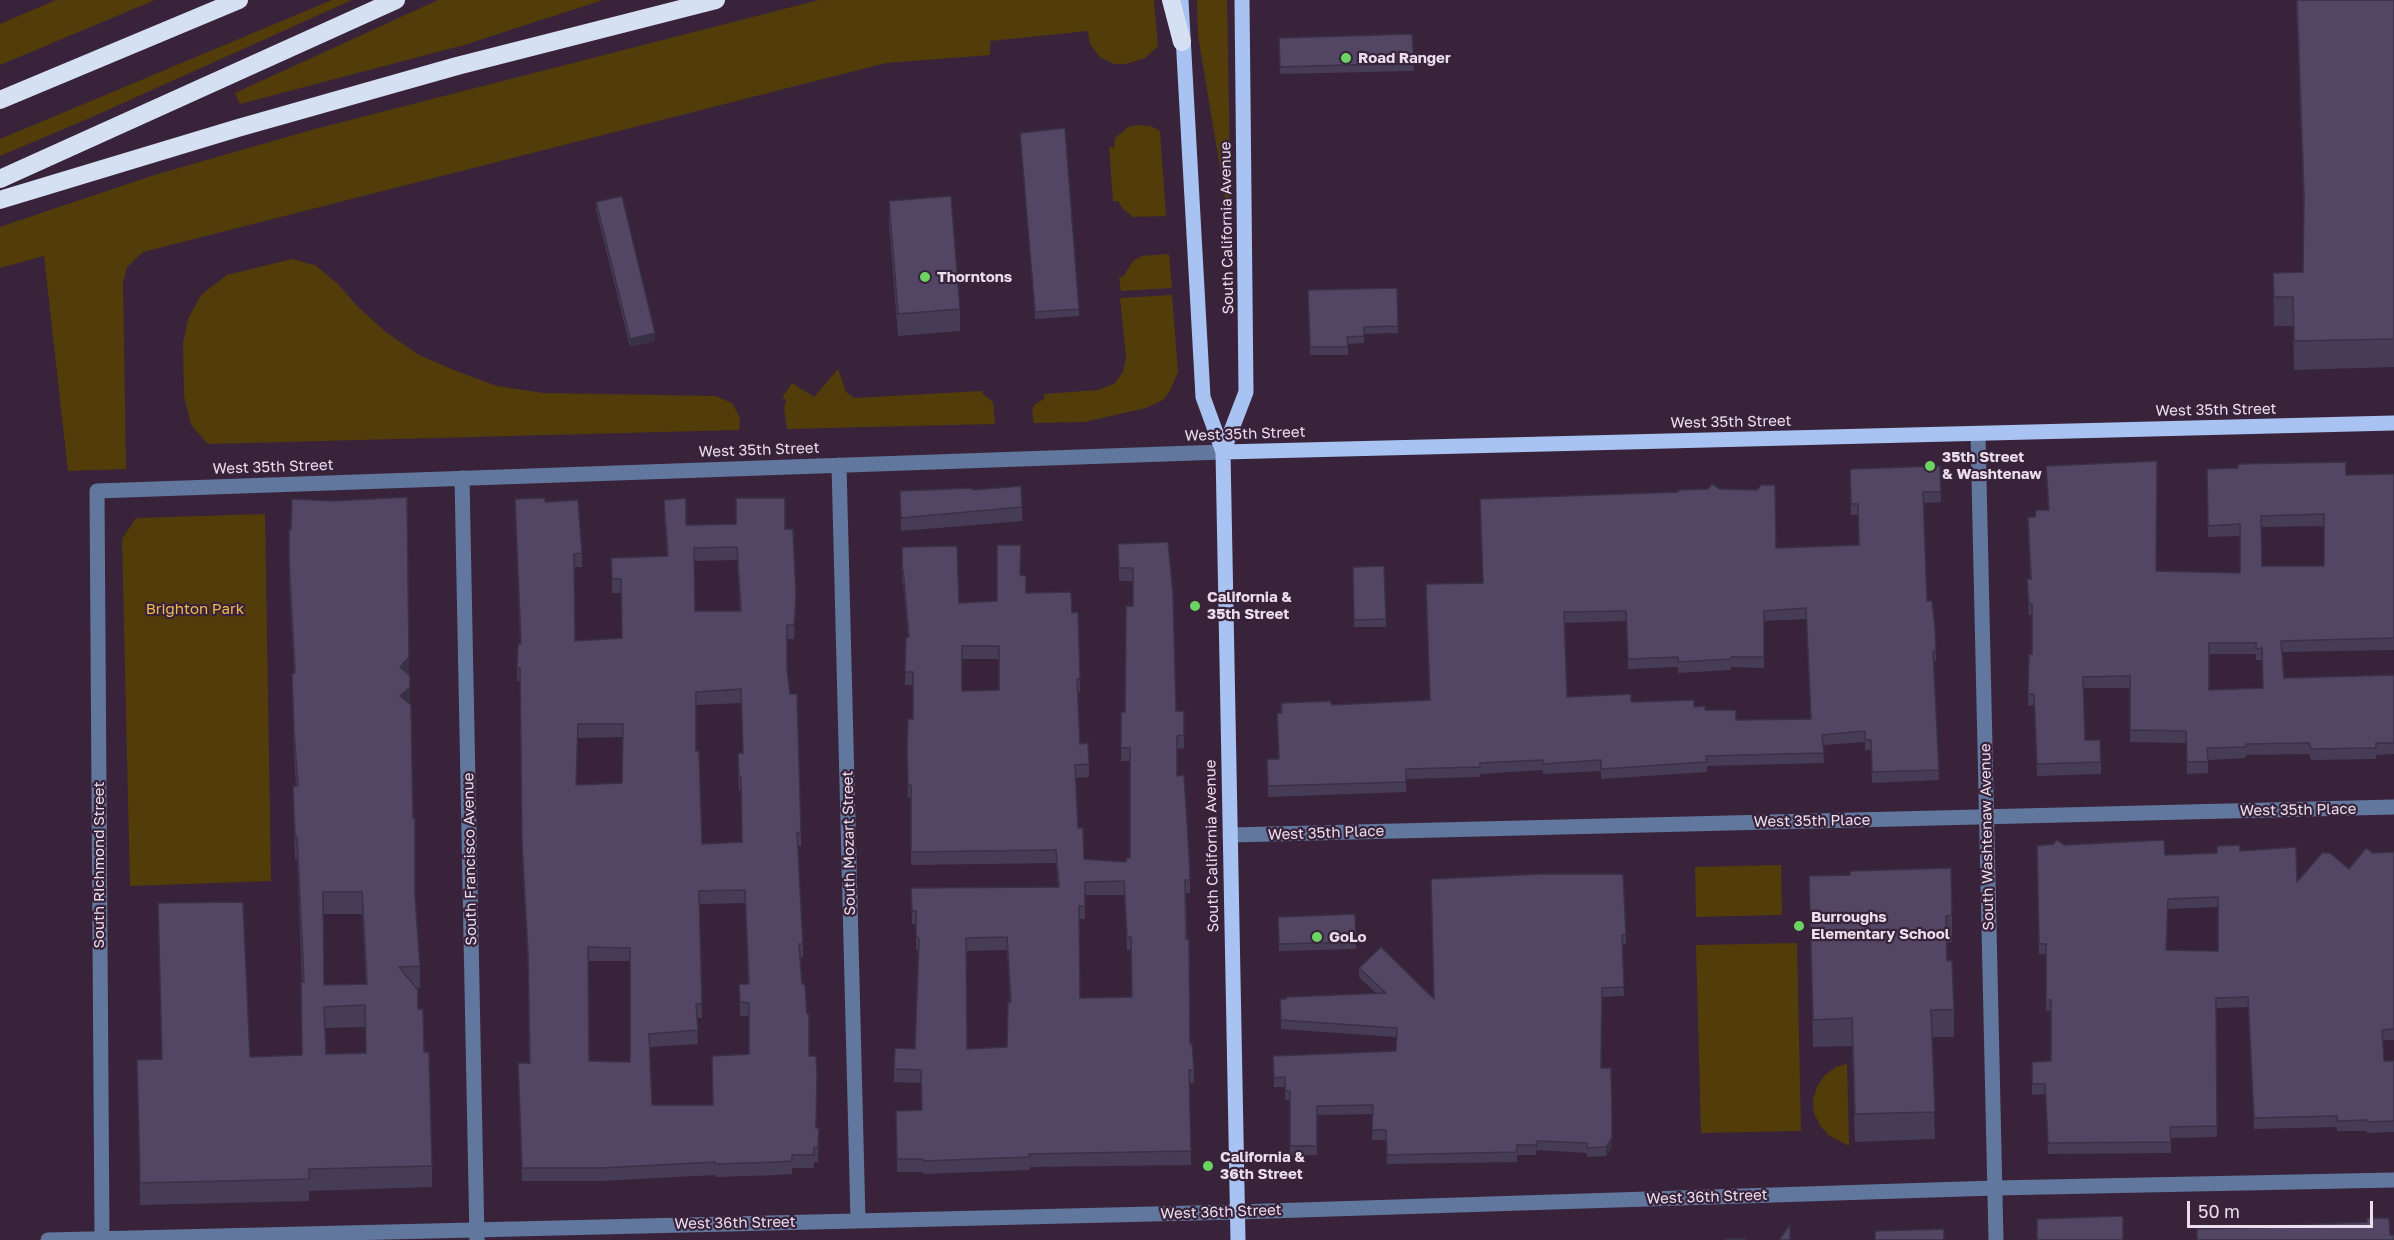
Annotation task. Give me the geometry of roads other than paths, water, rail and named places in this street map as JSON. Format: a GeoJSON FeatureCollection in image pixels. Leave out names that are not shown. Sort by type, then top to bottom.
{"type":"FeatureCollection","features":[{"type":"Feature","properties":{"kind":"highway"},"geometry":{"type":"LineString","coordinates":[[0,100],[239,0]]}},
{"type":"Feature","properties":{"kind":"highway"},"geometry":{"type":"LineString","coordinates":[[0,180],[396,0]]}},
{"type":"Feature","properties":{"kind":"highway"},"geometry":{"type":"LineString","coordinates":[[0,200],[434,72],[716,0]]}},
{"type":"Feature","properties":{"kind":"highway"},"geometry":{"type":"LineString","coordinates":[[1171,0],[1182,42]]}},
{"type":"Feature","properties":{"kind":"main road","name":"South California Avenue"},"geometry":{"type":"LineString","coordinates":[[1181,0],[1203,397],[1223,452],[1238,1240]]}},
{"type":"Feature","properties":{"kind":"main road","name":"South California Avenue"},"geometry":{"type":"LineString","coordinates":[[1223,452],[1246,392],[1242,0]]}},
{"type":"Feature","properties":{"kind":"main road","name":"West 35th Street"},"geometry":{"type":"LineString","coordinates":[[1223,452],[2394,423]]}},
{"type":"Feature","properties":{"kind":"street","name":"South Washtenaw Avenue"},"geometry":{"type":"LineString","coordinates":[[1978,434],[1996,1240]]}},
{"type":"Feature","properties":{"kind":"street","name":"West 35th Street"},"geometry":{"type":"LineString","coordinates":[[97,491],[1223,452]]}},
{"type":"Feature","properties":{"kind":"street","name":"South Mozart Street"},"geometry":{"type":"LineString","coordinates":[[839,465],[858,1221]]}},
{"type":"Feature","properties":{"kind":"street","name":"South Francisco Avenue"},"geometry":{"type":"LineString","coordinates":[[462,478],[477,1235]]}},
{"type":"Feature","properties":{"kind":"street","name":"South Richmond Street"},"geometry":{"type":"LineString","coordinates":[[97,491],[102,1239]]}},
{"type":"Feature","properties":{"kind":"street","name":"West 35th Place"},"geometry":{"type":"LineString","coordinates":[[1230,835],[2394,807]]}},
{"type":"Feature","properties":{"kind":"street","name":"West 36th Street"},"geometry":{"type":"LineString","coordinates":[[48,1240],[477,1235],[858,1221],[1237,1212],[1995,1188],[2394,1180]]}},
{"type":"Feature","properties":{"kind":"place","name":"Road Ranger"},"geometry":{"type":"Point","coordinates":[1346,58]}},
{"type":"Feature","properties":{"kind":"place","name":"Thorntons"},"geometry":{"type":"Point","coordinates":[925,277]}},
{"type":"Feature","properties":{"kind":"place","name":"35th Street & Washtenaw"},"geometry":{"type":"Point","coordinates":[1930,466]}},
{"type":"Feature","properties":{"kind":"place","name":"California & 35th Street"},"geometry":{"type":"Point","coordinates":[1195,606]}},
{"type":"Feature","properties":{"kind":"place","name":"Burroughs Elementary School"},"geometry":{"type":"Point","coordinates":[1799,926]}},
{"type":"Feature","properties":{"kind":"place","name":"GoLo"},"geometry":{"type":"Point","coordinates":[1317,937]}},
{"type":"Feature","properties":{"kind":"place","name":"California & 36th Street"},"geometry":{"type":"Point","coordinates":[1208,1166]}},
{"type":"Feature","properties":{"kind":"park label","name":"Brighton Park"},"geometry":{"type":"Point","coordinates":[195,609]}}]}
